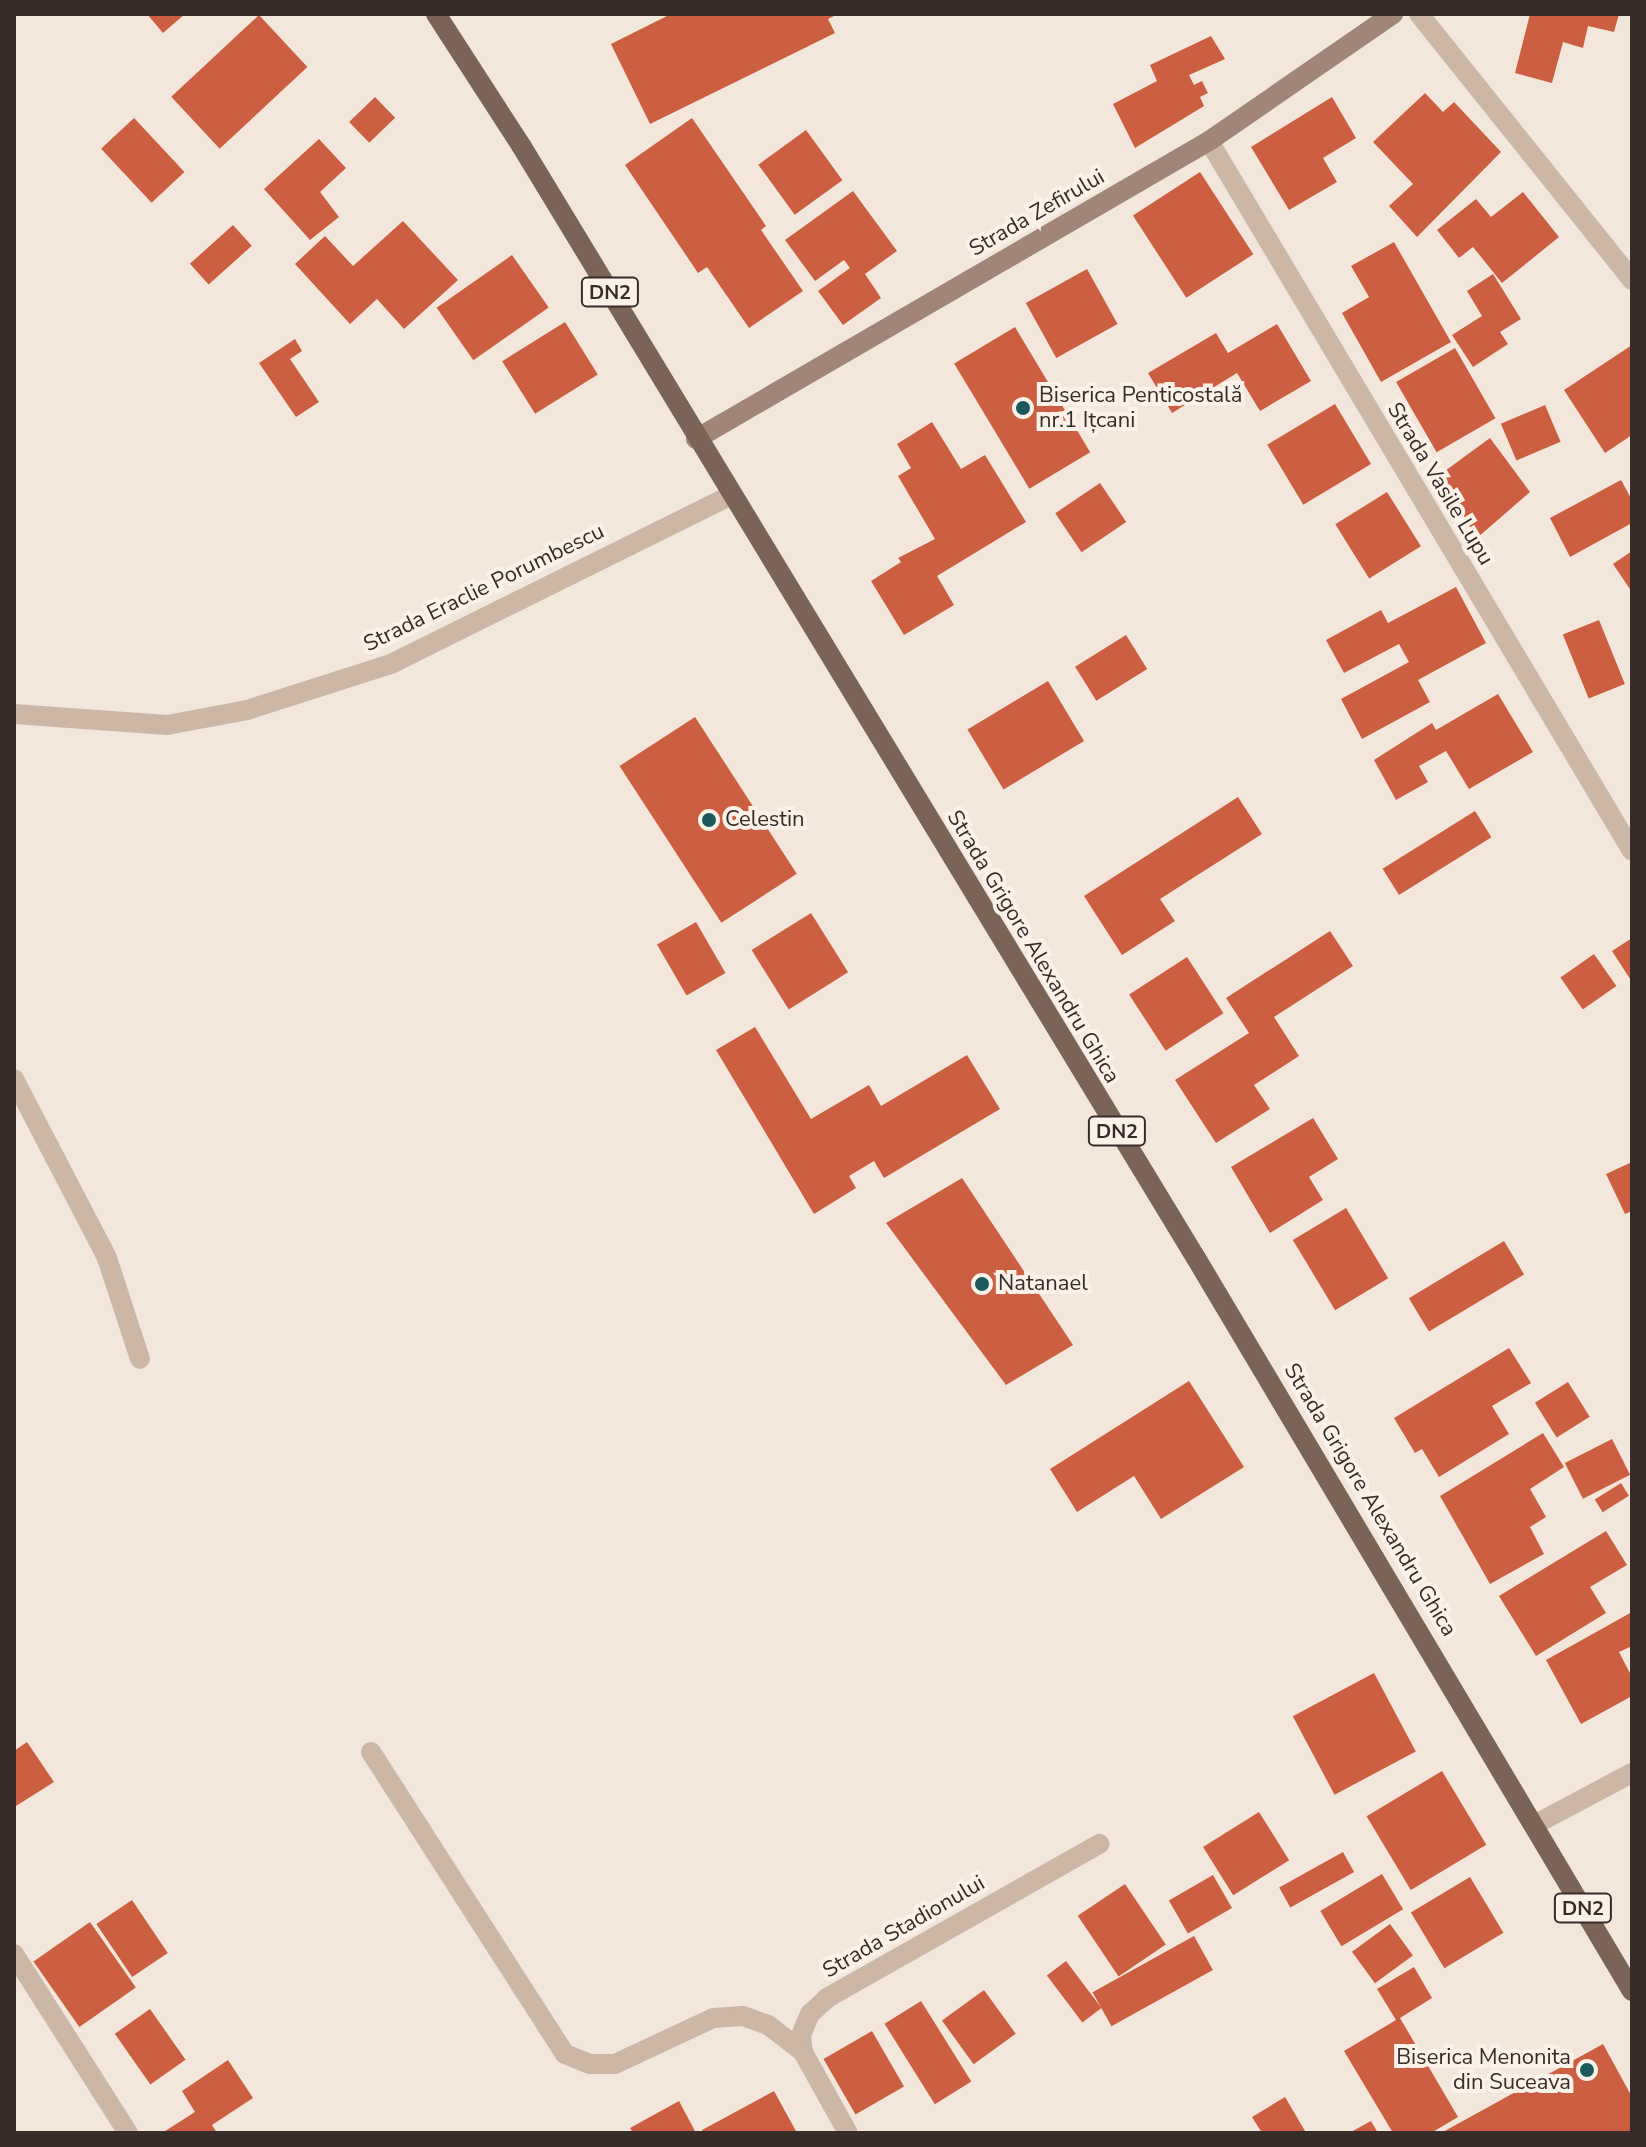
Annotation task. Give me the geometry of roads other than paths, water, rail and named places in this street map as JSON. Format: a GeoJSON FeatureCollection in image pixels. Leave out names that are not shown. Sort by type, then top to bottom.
{"type":"FeatureCollection","features":[{"type":"Feature","properties":{"kind":"main road","name":"Strada Grigore Alexandru Ghica"},"geometry":{"type":"LineString","coordinates":[[436,14],[530,160],[730,496],[1303,1435],[1632,1991]]}},
{"type":"Feature","properties":{"kind":"main road","name":"Strada Zefirului"},"geometry":{"type":"LineString","coordinates":[[696,439],[1209,141],[1393,14]]}},
{"type":"Feature","properties":{"kind":"street"},"geometry":{"type":"LineString","coordinates":[[1419,14],[1632,280]]}},
{"type":"Feature","properties":{"kind":"street","name":"Strada Vasile Lupu"},"geometry":{"type":"LineString","coordinates":[[1209,141],[1632,851]]}},
{"type":"Feature","properties":{"kind":"street","name":"Strada Eraclie Porumbescu"},"geometry":{"type":"LineString","coordinates":[[14,714],[167,725],[247,710],[391,664],[730,496]]}},
{"type":"Feature","properties":{"kind":"street"},"geometry":{"type":"LineString","coordinates":[[14,1079],[107,1258],[140,1359]]}},
{"type":"Feature","properties":{"kind":"street"},"geometry":{"type":"LineString","coordinates":[[371,1752],[565,2054],[590,2064],[615,2064],[713,2018],[743,2016],[768,2025],[803,2052],[848,2133]]}},
{"type":"Feature","properties":{"kind":"street"},"geometry":{"type":"LineString","coordinates":[[1534,1825],[1632,1773]]}},
{"type":"Feature","properties":{"kind":"street","name":"Strada Stadionului"},"geometry":{"type":"LineString","coordinates":[[803,2052],[801,2035],[810,2014],[827,1998],[1099,1844]]}},
{"type":"Feature","properties":{"kind":"street"},"geometry":{"type":"LineString","coordinates":[[14,1954],[128,2133]]}},
{"type":"Feature","properties":{"kind":"place","name":"Biserica Penticostală nr.1 Ițcani"},"geometry":{"type":"Point","coordinates":[1023,408]}},
{"type":"Feature","properties":{"kind":"place","name":"Celestin"},"geometry":{"type":"Point","coordinates":[709,820]}},
{"type":"Feature","properties":{"kind":"place","name":"Natanael"},"geometry":{"type":"Point","coordinates":[982,1284]}},
{"type":"Feature","properties":{"kind":"place","name":"Biserica Menonita din Suceava"},"geometry":{"type":"Point","coordinates":[1587,2070]}}]}
